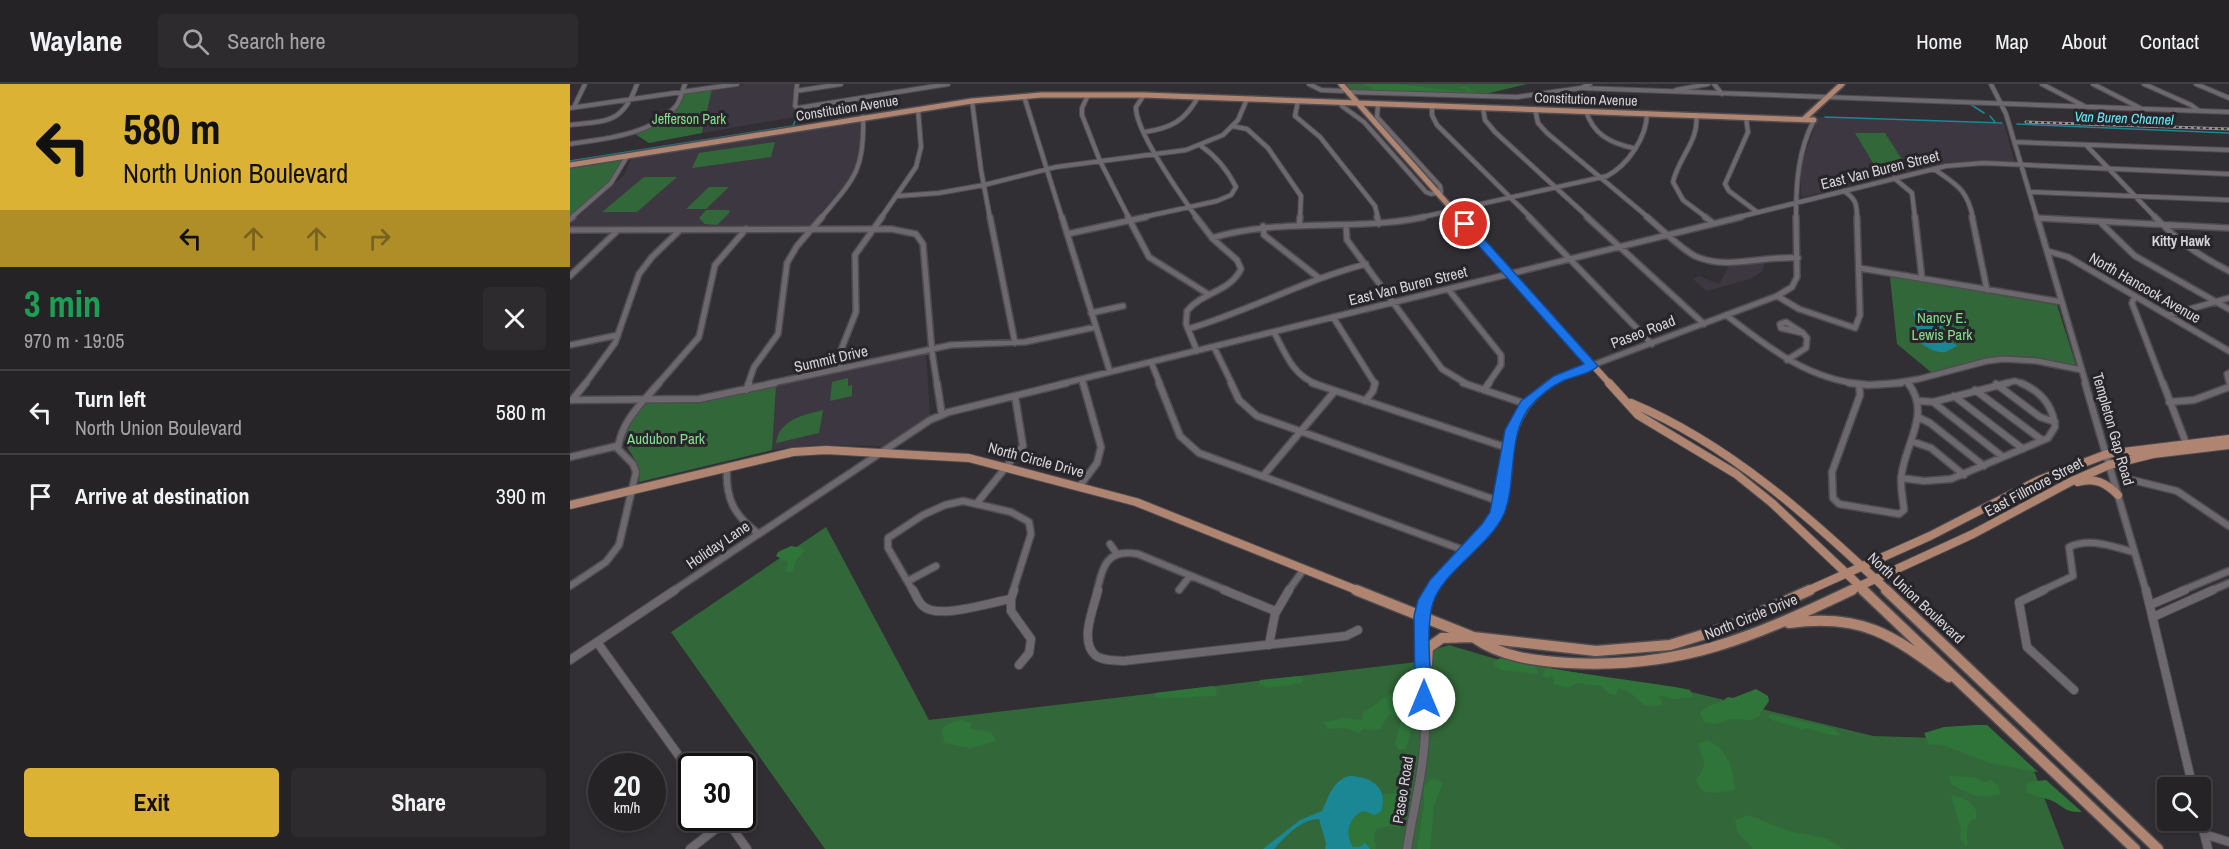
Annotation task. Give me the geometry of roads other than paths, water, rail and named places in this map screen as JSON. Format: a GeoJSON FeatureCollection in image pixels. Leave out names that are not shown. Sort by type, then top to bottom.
{"type":"FeatureCollection","features":[{"type":"Feature","properties":{"kind":"main road","name":"North Union Boulevard"},"geometry":{"type":"LineString","coordinates":[[1336,84],[1351,101],[1356,103]]}},
{"type":"Feature","properties":{"kind":"main road","name":"North Union Boulevard"},"geometry":{"type":"LineString","coordinates":[[1341,84],[1409,163],[1592,366],[1629,402],[1638,415],[1754,488],[1861,586],[2135,849]]}},
{"type":"Feature","properties":{"kind":"main road","name":"Paseo Road"},"geometry":{"type":"LineString","coordinates":[[1813,122],[1819,112],[1815,111],[1826,97],[1842,84]]}},
{"type":"Feature","properties":{"kind":"main road","name":"Constitution Avenue"},"geometry":{"type":"LineString","coordinates":[[570,165],[918,108],[1024,96],[1144,95],[1787,118],[1813,122]]}},
{"type":"Feature","properties":{"kind":"main road"},"geometry":{"type":"LineString","coordinates":[[1795,119],[1810,117],[1815,111]]}},
{"type":"Feature","properties":{"kind":"main road"},"geometry":{"type":"LineString","coordinates":[[1787,118],[1813,122]]}},
{"type":"Feature","properties":{"kind":"main road","name":"North Union Boulevard"},"geometry":{"type":"LineString","coordinates":[[1629,402],[1650,411],[1744,468],[1786,500],[1875,579],[2158,849]]}},
{"type":"Feature","properties":{"kind":"main road","name":"East Fillmore Street"},"geometry":{"type":"LineString","coordinates":[[1862,567],[2039,480],[2107,454],[2153,446],[2229,439]]}},
{"type":"Feature","properties":{"kind":"main road","name":"East Fillmore Street"},"geometry":{"type":"LineString","coordinates":[[1861,586],[2008,516],[2056,488],[2110,464],[2155,453],[2229,445]]}},
{"type":"Feature","properties":{"kind":"main road","name":"North Circle Drive"},"geometry":{"type":"LineString","coordinates":[[570,505],[793,452],[826,450],[969,458],[1136,502],[1422,616],[1473,637],[1493,649],[1539,660],[1619,666],[1648,664],[1691,656],[1739,641],[1861,586]]}},
{"type":"Feature","properties":{"kind":"main road"},"geometry":{"type":"LineString","coordinates":[[2056,488],[2092,478],[2104,482],[2118,495]]}},
{"type":"Feature","properties":{"kind":"main road","name":"North Circle Drive"},"geometry":{"type":"LineString","coordinates":[[1473,637],[1596,651],[1670,645],[1728,627],[1862,567]]}},
{"type":"Feature","properties":{"kind":"main road"},"geometry":{"type":"LineString","coordinates":[[1775,626],[1827,618],[1871,627],[1905,644],[1977,697]]}},
{"type":"Feature","properties":{"kind":"main road"},"geometry":{"type":"LineString","coordinates":[[1424,668],[1427,664],[1428,648],[1434,641],[1446,637],[1473,637]]}},
{"type":"Feature","properties":{"kind":"street"},"geometry":{"type":"LineString","coordinates":[[572,108],[585,84]]}},
{"type":"Feature","properties":{"kind":"street"},"geometry":{"type":"LineString","coordinates":[[570,125],[615,117],[627,108],[637,84]]}},
{"type":"Feature","properties":{"kind":"street"},"geometry":{"type":"LineString","coordinates":[[570,144],[614,136],[650,123],[675,108],[685,84]]}},
{"type":"Feature","properties":{"kind":"street"},"geometry":{"type":"LineString","coordinates":[[572,108],[738,84]]}},
{"type":"Feature","properties":{"kind":"street"},"geometry":{"type":"LineString","coordinates":[[797,84],[796,107],[948,84]]}},
{"type":"Feature","properties":{"kind":"street"},"geometry":{"type":"LineString","coordinates":[[796,91],[841,84]]}},
{"type":"Feature","properties":{"kind":"street"},"geometry":{"type":"LineString","coordinates":[[903,84],[904,91]]}},
{"type":"Feature","properties":{"kind":"street"},"geometry":{"type":"LineString","coordinates":[[1309,84],[1321,90],[1342,91]]}},
{"type":"Feature","properties":{"kind":"street"},"geometry":{"type":"LineString","coordinates":[[1581,88],[1590,84]]}},
{"type":"Feature","properties":{"kind":"street"},"geometry":{"type":"LineString","coordinates":[[1617,84],[1623,90]]}},
{"type":"Feature","properties":{"kind":"street"},"geometry":{"type":"LineString","coordinates":[[1675,92],[1677,89],[1708,84]]}},
{"type":"Feature","properties":{"kind":"street"},"geometry":{"type":"LineString","coordinates":[[1714,84],[1722,94]]}},
{"type":"Feature","properties":{"kind":"street","name":"Templeton Gap Road"},"geometry":{"type":"LineString","coordinates":[[1991,84],[2015,142],[2110,464],[2153,617],[2190,777]]}},
{"type":"Feature","properties":{"kind":"street"},"geometry":{"type":"LineString","coordinates":[[2042,84],[2078,101],[2085,107]]}},
{"type":"Feature","properties":{"kind":"street"},"geometry":{"type":"LineString","coordinates":[[2093,84],[2142,109]]}},
{"type":"Feature","properties":{"kind":"street"},"geometry":{"type":"LineString","coordinates":[[2144,84],[2193,106],[2199,111]]}},
{"type":"Feature","properties":{"kind":"street"},"geometry":{"type":"LineString","coordinates":[[2196,84],[2229,98]]}},
{"type":"Feature","properties":{"kind":"street"},"geometry":{"type":"LineString","coordinates":[[1349,92],[1517,97],[1581,88],[2229,112]]}},
{"type":"Feature","properties":{"kind":"street"},"geometry":{"type":"LineString","coordinates":[[1088,95],[1081,112],[1100,161],[1152,261],[1208,294]]}},
{"type":"Feature","properties":{"kind":"street"},"geometry":{"type":"LineString","coordinates":[[1144,95],[1137,105],[1136,113],[1157,155],[1212,238],[1235,258],[1241,269],[1232,282],[1189,307],[1185,317],[1197,351]]}},
{"type":"Feature","properties":{"kind":"street"},"geometry":{"type":"LineString","coordinates":[[1024,96],[1110,372]]}},
{"type":"Feature","properties":{"kind":"street"},"geometry":{"type":"LineString","coordinates":[[1145,132],[1170,128],[1182,122],[1198,97]]}},
{"type":"Feature","properties":{"kind":"street"},"geometry":{"type":"LineString","coordinates":[[898,196],[932,194],[984,185],[1046,168],[1157,155],[1200,145],[1223,135],[1240,116],[1247,99]]}},
{"type":"Feature","properties":{"kind":"street"},"geometry":{"type":"LineString","coordinates":[[972,101],[984,185],[1015,343]]}},
{"type":"Feature","properties":{"kind":"street"},"geometry":{"type":"LineString","coordinates":[[1298,101],[1295,116],[1320,137],[1375,206],[1379,224]]}},
{"type":"Feature","properties":{"kind":"street"},"geometry":{"type":"LineString","coordinates":[[1342,106],[1364,122],[1426,192],[1442,192],[1442,188],[1377,117],[1378,104]]}},
{"type":"Feature","properties":{"kind":"street"},"geometry":{"type":"LineString","coordinates":[[1432,106],[1432,115],[1437,125],[1571,258],[1652,344]]}},
{"type":"Feature","properties":{"kind":"street"},"geometry":{"type":"LineString","coordinates":[[840,369],[841,350],[856,312],[855,255],[914,171],[920,155],[921,140],[918,108]]}},
{"type":"Feature","properties":{"kind":"street"},"geometry":{"type":"LineString","coordinates":[[1483,108],[1485,120],[1490,127],[1704,324]]}},
{"type":"Feature","properties":{"kind":"street"},"geometry":{"type":"LineString","coordinates":[[1349,112],[1361,109]]}},
{"type":"Feature","properties":{"kind":"street"},"geometry":{"type":"LineString","coordinates":[[1535,110],[1537,119],[1544,130],[1693,255],[1713,262],[1735,264],[1775,255],[1798,258]]}},
{"type":"Feature","properties":{"kind":"street"},"geometry":{"type":"LineString","coordinates":[[1586,111],[1590,123],[1601,136],[1614,143],[1633,148]]}},
{"type":"Feature","properties":{"kind":"street"},"geometry":{"type":"LineString","coordinates":[[1212,238],[1233,231],[1263,226],[1379,224],[1600,178],[1619,171],[1647,125],[1647,113]]}},
{"type":"Feature","properties":{"kind":"street"},"geometry":{"type":"LineString","coordinates":[[1696,115],[1698,128],[1675,171],[1673,182],[1683,200],[1713,223]]}},
{"type":"Feature","properties":{"kind":"street"},"geometry":{"type":"LineString","coordinates":[[746,390],[754,367],[778,334],[787,263],[857,170],[864,148],[863,117]]}},
{"type":"Feature","properties":{"kind":"street"},"geometry":{"type":"LineString","coordinates":[[1746,117],[1748,132],[1725,184],[1732,194],[1757,212]]}},
{"type":"Feature","properties":{"kind":"street","name":"Paseo Road"},"geometry":{"type":"LineString","coordinates":[[1407,849],[1424,744],[1422,616],[1426,600],[1436,584],[1492,522],[1501,501],[1512,430],[1526,404],[1537,392],[1558,378],[1777,296],[1794,284],[1797,277],[1798,258],[1797,166],[1813,122]]}},
{"type":"Feature","properties":{"kind":"street"},"geometry":{"type":"LineString","coordinates":[[1232,126],[1247,129],[1268,148],[1301,196],[1299,226]]}},
{"type":"Feature","properties":{"kind":"street"},"geometry":{"type":"LineString","coordinates":[[2015,142],[2229,150]]}},
{"type":"Feature","properties":{"kind":"street"},"geometry":{"type":"LineString","coordinates":[[1067,234],[1226,198],[1236,189],[1220,161],[1200,145]]}},
{"type":"Feature","properties":{"kind":"street"},"geometry":{"type":"LineString","coordinates":[[2086,145],[2187,248],[2229,271]]}},
{"type":"Feature","properties":{"kind":"street"},"geometry":{"type":"LineString","coordinates":[[570,219],[610,186],[623,168],[628,155]]}},
{"type":"Feature","properties":{"kind":"street"},"geometry":{"type":"LineString","coordinates":[[1401,164],[1418,161]]}},
{"type":"Feature","properties":{"kind":"street","name":"East Van Buren Street"},"geometry":{"type":"LineString","coordinates":[[881,453],[942,415],[1934,168],[1969,163],[2229,174]]}},
{"type":"Feature","properties":{"kind":"street"},"geometry":{"type":"LineString","coordinates":[[1934,168],[1956,183],[1967,196],[1987,290]]}},
{"type":"Feature","properties":{"kind":"street"},"geometry":{"type":"LineString","coordinates":[[1894,178],[1912,193],[1922,279]]}},
{"type":"Feature","properties":{"kind":"street"},"geometry":{"type":"LineString","coordinates":[[1777,296],[1799,309],[1855,328],[1860,315],[1857,204],[1853,197],[1844,191]]}},
{"type":"Feature","properties":{"kind":"street"},"geometry":{"type":"LineString","coordinates":[[2030,192],[2229,200]]}},
{"type":"Feature","properties":{"kind":"street"},"geometry":{"type":"LineString","coordinates":[[2037,218],[2226,228],[2229,233]]}},
{"type":"Feature","properties":{"kind":"street"},"geometry":{"type":"LineString","coordinates":[[2101,223],[2135,256],[2229,309]]}},
{"type":"Feature","properties":{"kind":"street"},"geometry":{"type":"LineString","coordinates":[[1346,225],[1347,240],[1442,369],[1463,383],[1526,404]]}},
{"type":"Feature","properties":{"kind":"street"},"geometry":{"type":"LineString","coordinates":[[1263,226],[1264,235],[1319,278]]}},
{"type":"Feature","properties":{"kind":"street"},"geometry":{"type":"LineString","coordinates":[[570,230],[873,229],[903,230],[916,234],[922,240],[932,348],[942,415]]}},
{"type":"Feature","properties":{"kind":"street"},"geometry":{"type":"LineString","coordinates":[[570,276],[619,230]]}},
{"type":"Feature","properties":{"kind":"street"},"geometry":{"type":"LineString","coordinates":[[571,400],[606,358],[618,336],[639,274],[652,257],[680,230]]}},
{"type":"Feature","properties":{"kind":"street"},"geometry":{"type":"LineString","coordinates":[[570,585],[601,566],[616,551],[633,490],[635,468],[619,452],[617,446],[625,423],[699,337],[715,265],[746,230]]}},
{"type":"Feature","properties":{"kind":"street","name":"North Hancock Avenue"},"geometry":{"type":"LineString","coordinates":[[2047,252],[2068,257],[2229,351]]}},
{"type":"Feature","properties":{"kind":"street"},"geometry":{"type":"LineString","coordinates":[[1188,329],[1214,322],[1319,278],[1366,264]]}},
{"type":"Feature","properties":{"kind":"street"},"geometry":{"type":"LineString","coordinates":[[1859,268],[2062,302]]}},
{"type":"Feature","properties":{"kind":"street"},"geometry":{"type":"LineString","coordinates":[[1448,289],[1501,356],[1501,365],[1484,390]]}},
{"type":"Feature","properties":{"kind":"street"},"geometry":{"type":"LineString","coordinates":[[2135,296],[2132,303],[2186,443]]}},
{"type":"Feature","properties":{"kind":"street"},"geometry":{"type":"LineString","coordinates":[[2169,315],[2229,298]]}},
{"type":"Feature","properties":{"kind":"street"},"geometry":{"type":"LineString","coordinates":[[1091,313],[1123,306]]}},
{"type":"Feature","properties":{"kind":"street"},"geometry":{"type":"LineString","coordinates":[[1726,315],[1787,360],[1815,374],[1859,385],[1879,387],[1906,384],[2001,359],[2031,360],[2082,370]]}},
{"type":"Feature","properties":{"kind":"street"},"geometry":{"type":"LineString","coordinates":[[1333,317],[1375,383],[1373,391],[1365,401]]}},
{"type":"Feature","properties":{"kind":"street","name":"Summit Drive"},"geometry":{"type":"LineString","coordinates":[[571,400],[693,400],[932,348],[964,343],[1035,341],[1096,327]]}},
{"type":"Feature","properties":{"kind":"street"},"geometry":{"type":"LineString","coordinates":[[1274,332],[1301,377],[1334,392],[1508,447]]}},
{"type":"Feature","properties":{"kind":"street"},"geometry":{"type":"LineString","coordinates":[[1787,360],[1806,348],[1807,338],[1803,333]]}},
{"type":"Feature","properties":{"kind":"street"},"geometry":{"type":"LineString","coordinates":[[570,345],[618,336]]}},
{"type":"Feature","properties":{"kind":"street"},"geometry":{"type":"LineString","coordinates":[[1214,347],[1234,392],[1243,406],[1257,416],[1501,501]]}},
{"type":"Feature","properties":{"kind":"street"},"geometry":{"type":"LineString","coordinates":[[1151,362],[1179,436],[1199,453],[1466,551]]}},
{"type":"Feature","properties":{"kind":"street"},"geometry":{"type":"LineString","coordinates":[[2169,402],[2194,399],[2229,385],[2227,374],[2229,374]]}},
{"type":"Feature","properties":{"kind":"street"},"geometry":{"type":"LineString","coordinates":[[1079,486],[1097,464],[1101,447],[1082,379]]}},
{"type":"Feature","properties":{"kind":"street"},"geometry":{"type":"LineString","coordinates":[[1901,478],[1934,482],[1964,475],[2042,440],[2052,434],[2055,423],[2049,402],[2026,386],[2011,381],[1933,402]]}},
{"type":"Feature","properties":{"kind":"street"},"geometry":{"type":"LineString","coordinates":[[1906,384],[1919,399],[1933,402],[2004,457]]}},
{"type":"Feature","properties":{"kind":"street"},"geometry":{"type":"LineString","coordinates":[[1996,384],[2040,417],[2055,423]]}},
{"type":"Feature","properties":{"kind":"street"},"geometry":{"type":"LineString","coordinates":[[1859,385],[1860,395],[1832,472],[1833,498],[1839,504],[1901,513],[1904,510],[1901,478],[1918,417],[1919,399]]}},
{"type":"Feature","properties":{"kind":"street"},"geometry":{"type":"LineString","coordinates":[[1975,390],[2042,440]]}},
{"type":"Feature","properties":{"kind":"street"},"geometry":{"type":"LineString","coordinates":[[1263,476],[1334,392]]}},
{"type":"Feature","properties":{"kind":"street"},"geometry":{"type":"LineString","coordinates":[[977,503],[1020,452],[1024,440],[1015,396]]}},
{"type":"Feature","properties":{"kind":"street"},"geometry":{"type":"LineString","coordinates":[[1954,396],[2023,449]]}},
{"type":"Feature","properties":{"kind":"street"},"geometry":{"type":"LineString","coordinates":[[1918,417],[1930,423],[1984,466]]}},
{"type":"Feature","properties":{"kind":"street"},"geometry":{"type":"LineString","coordinates":[[1911,441],[1931,448],[1964,475]]}},
{"type":"Feature","properties":{"kind":"street"},"geometry":{"type":"LineString","coordinates":[[570,457],[617,446]]}},
{"type":"Feature","properties":{"kind":"street","name":"Holiday Lane"},"geometry":{"type":"LineString","coordinates":[[570,660],[881,453]]}},
{"type":"Feature","properties":{"kind":"street"},"geometry":{"type":"LineString","coordinates":[[727,467],[725,485],[729,501],[742,521],[759,534]]}},
{"type":"Feature","properties":{"kind":"street"},"geometry":{"type":"LineString","coordinates":[[2124,478],[2177,491],[2229,526]]}},
{"type":"Feature","properties":{"kind":"street"},"geometry":{"type":"LineString","coordinates":[[1011,599],[983,603],[947,613],[934,613],[922,606],[884,538],[945,505],[958,501],[977,503],[1021,516],[1031,525],[1031,534],[1011,599],[1011,611],[1031,639],[1029,653],[1019,665]]}},
{"type":"Feature","properties":{"kind":"street"},"geometry":{"type":"LineString","coordinates":[[2074,690],[2027,647],[2019,602],[2073,576],[2068,551],[2073,544],[2088,542],[2134,552]]}},
{"type":"Feature","properties":{"kind":"street"},"geometry":{"type":"LineString","coordinates":[[1110,544],[1117,554]]}},
{"type":"Feature","properties":{"kind":"street"},"geometry":{"type":"LineString","coordinates":[[1275,611],[1134,553],[1117,554],[1107,561],[1102,570],[1088,633],[1089,645],[1095,656],[1123,662],[1346,636],[1358,630]]}},
{"type":"Feature","properties":{"kind":"street"},"geometry":{"type":"LineString","coordinates":[[908,581],[936,566]]}},
{"type":"Feature","properties":{"kind":"street"},"geometry":{"type":"LineString","coordinates":[[1269,645],[1268,628],[1275,611],[1304,569]]}},
{"type":"Feature","properties":{"kind":"street"},"geometry":{"type":"LineString","coordinates":[[2150,606],[2229,570]]}},
{"type":"Feature","properties":{"kind":"street"},"geometry":{"type":"LineString","coordinates":[[1179,590],[1190,576]]}},
{"type":"Feature","properties":{"kind":"street"},"geometry":{"type":"LineString","coordinates":[[2218,576],[2229,584]]}},
{"type":"Feature","properties":{"kind":"street"},"geometry":{"type":"LineString","coordinates":[[2153,617],[2229,584]]}},
{"type":"Feature","properties":{"kind":"street"},"geometry":{"type":"LineString","coordinates":[[597,642],[678,755]]}},
{"type":"Feature","properties":{"kind":"street"},"geometry":{"type":"LineString","coordinates":[[690,849],[711,831]]}},
{"type":"Feature","properties":{"kind":"street"},"geometry":{"type":"LineString","coordinates":[[734,831],[747,849]]}},
{"type":"Feature","properties":{"kind":"street"},"geometry":{"type":"LineString","coordinates":[[2203,831],[2208,849]]}},
{"type":"Feature","properties":{"kind":"street"},"geometry":{"type":"LineString","coordinates":[[2204,834],[2229,842]]}},
{"type":"Feature","properties":{"kind":"water"},"geometry":{"type":"Polygon","coordinates":[[[1919,308],[1934,312],[1945,323],[1937,334],[1958,346],[1945,352],[1936,351],[1914,337],[1916,322],[1913,312],[1919,308]]]}},
{"type":"Feature","properties":{"kind":"water"},"geometry":{"type":"Polygon","coordinates":[[[1349,776],[1371,781],[1380,790],[1382,796],[1381,811],[1375,815],[1363,811],[1354,817],[1349,826],[1349,837],[1353,847],[1360,847],[1365,843],[1370,849],[1325,849],[1326,843],[1319,819],[1300,825],[1274,849],[1263,849],[1300,820],[1322,811],[1335,786],[1343,778],[1349,776]]]}},
{"type":"Feature","properties":{"kind":"waterway"},"geometry":{"type":"LineString","coordinates":[[1970,104],[1984,113]]}},
{"type":"Feature","properties":{"kind":"waterway","name":"Van Buren Channel"},"geometry":{"type":"LineString","coordinates":[[1990,116],[1995,122]]}},
{"type":"Feature","properties":{"kind":"waterway","name":"Van Buren Channel"},"geometry":{"type":"LineString","coordinates":[[1825,117],[2002,123]]}},
{"type":"Feature","properties":{"kind":"waterway"},"geometry":{"type":"LineString","coordinates":[[570,161],[793,126],[796,119]]}},
{"type":"Feature","properties":{"kind":"waterway","name":"Van Buren Channel"},"geometry":{"type":"LineString","coordinates":[[2017,124],[2229,133]]}},
{"type":"Feature","properties":{"kind":"railway"},"geometry":{"type":"LineString","coordinates":[[2026,122],[2229,129]]}},
{"type":"Feature","properties":{"kind":"district","name":"Kitty Hawk"},"geometry":{"type":"Point","coordinates":[2181,241]}},
{"type":"Feature","properties":{"kind":"park label","name":"Jefferson Park"},"geometry":{"type":"Point","coordinates":[689,119]}},
{"type":"Feature","properties":{"kind":"park label","name":"Nancy E. Lewis Park"},"geometry":{"type":"Point","coordinates":[1942,326]}},
{"type":"Feature","properties":{"kind":"park label","name":"Audubon Park"},"geometry":{"type":"Point","coordinates":[666,439]}}]}
